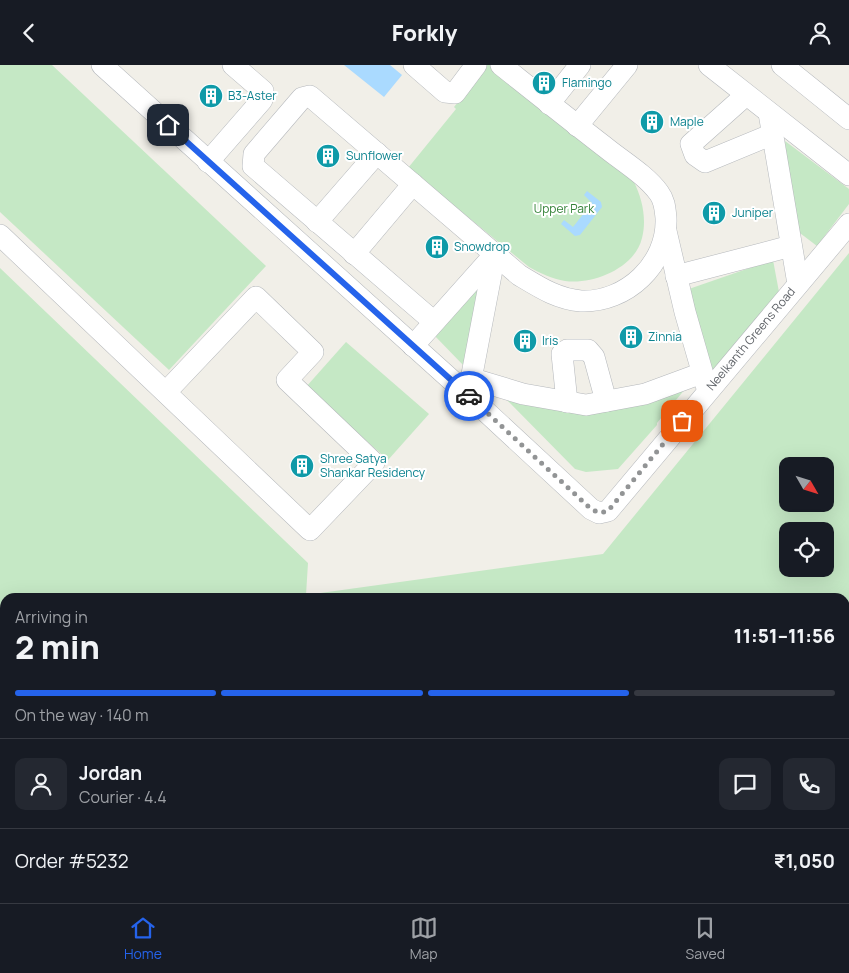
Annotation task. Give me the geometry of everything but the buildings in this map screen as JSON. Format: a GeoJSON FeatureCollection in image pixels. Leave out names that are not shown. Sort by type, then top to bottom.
{"type":"FeatureCollection","features":[{"type":"Feature","properties":{"kind":"street","name":"Neelkanth Greens Road"},"geometry":{"type":"LineString","coordinates":[[102,65],[413,346],[469,387],[591,509],[599,513],[608,511],[704,381],[798,284],[849,223]]}},
{"type":"Feature","properties":{"kind":"street"},"geometry":{"type":"LineString","coordinates":[[208,162],[262,100],[262,91],[233,65]]}},
{"type":"Feature","properties":{"kind":"street"},"geometry":{"type":"LineString","coordinates":[[414,65],[446,93],[455,93],[476,65]]}},
{"type":"Feature","properties":{"kind":"street"},"geometry":{"type":"LineString","coordinates":[[495,254],[469,387],[586,405],[704,381],[676,276],[666,229],[665,205],[659,193],[651,184],[500,65]]}},
{"type":"Feature","properties":{"kind":"street"},"geometry":{"type":"LineString","coordinates":[[549,104],[580,65]]}},
{"type":"Feature","properties":{"kind":"street"},"geometry":{"type":"LineString","coordinates":[[577,126],[627,65]]}},
{"type":"Feature","properties":{"kind":"street"},"geometry":{"type":"LineString","coordinates":[[708,65],[746,95],[771,124],[849,175]]}},
{"type":"Feature","properties":{"kind":"street"},"geometry":{"type":"LineString","coordinates":[[782,65],[849,119]]}},
{"type":"Feature","properties":{"kind":"street"},"geometry":{"type":"LineString","coordinates":[[746,95],[692,143],[695,155],[704,162],[771,124]]}},
{"type":"Feature","properties":{"kind":"street"},"geometry":{"type":"LineString","coordinates":[[433,321],[253,166],[254,155],[302,97],[310,96],[519,275],[556,296],[569,299],[596,300],[621,292],[643,276],[658,254],[664,241],[666,229]]}},
{"type":"Feature","properties":{"kind":"street"},"geometry":{"type":"LineString","coordinates":[[771,124],[798,284]]}},
{"type":"Feature","properties":{"kind":"street"},"geometry":{"type":"LineString","coordinates":[[317,222],[377,153]]}},
{"type":"Feature","properties":{"kind":"street"},"geometry":{"type":"LineString","coordinates":[[354,254],[414,184]]}},
{"type":"Feature","properties":{"kind":"street"},"geometry":{"type":"LineString","coordinates":[[0,235],[310,530],[374,463],[287,380],[313,352],[256,297],[166,392]]}},
{"type":"Feature","properties":{"kind":"street"},"geometry":{"type":"LineString","coordinates":[[676,276],[791,246]]}},
{"type":"Feature","properties":{"kind":"street"},"geometry":{"type":"LineString","coordinates":[[413,346],[433,321],[495,254]]}},
{"type":"Feature","properties":{"kind":"street"},"geometry":{"type":"LineString","coordinates":[[567,402],[562,354],[567,350],[588,350],[594,357],[606,401]]}},
{"type":"Feature","properties":{"kind":"green space"},"geometry":{"type":"Polygon","coordinates":[[[0,65],[52,65],[266,266],[169,370],[0,212],[0,65]]]}},
{"type":"Feature","properties":{"kind":"green space","name":"Upper Park"},"geometry":{"type":"Polygon","coordinates":[[[482,65],[494,65],[634,182],[643,209],[642,238],[638,249],[622,266],[600,277],[576,282],[560,280],[542,274],[529,267],[408,168],[456,109],[454,107],[467,91],[482,65]]]}},
{"type":"Feature","properties":{"kind":"green space"},"geometry":{"type":"Polygon","coordinates":[[[785,141],[849,189],[849,204],[817,246],[792,227],[785,141]]]}},
{"type":"Feature","properties":{"kind":"green space"},"geometry":{"type":"Polygon","coordinates":[[[849,253],[849,593],[320,593],[603,554],[849,253]]]}},
{"type":"Feature","properties":{"kind":"green space"},"geometry":{"type":"Polygon","coordinates":[[[773,260],[779,292],[713,373],[686,290],[773,260]]]}},
{"type":"Feature","properties":{"kind":"green space"},"geometry":{"type":"Polygon","coordinates":[[[0,268],[308,563],[306,593],[0,593],[0,268]]]}},
{"type":"Feature","properties":{"kind":"green space"},"geometry":{"type":"Polygon","coordinates":[[[481,282],[464,366],[434,335],[481,282]]]}},
{"type":"Feature","properties":{"kind":"green space"},"geometry":{"type":"Polygon","coordinates":[[[346,342],[429,414],[388,460],[306,387],[346,342]]]}},
{"type":"Feature","properties":{"kind":"green space"},"geometry":{"type":"Polygon","coordinates":[[[686,388],[657,425],[618,469],[586,472],[575,469],[500,393],[550,401],[686,388]]]}},
{"type":"Feature","properties":{"kind":"water"},"geometry":{"type":"Polygon","coordinates":[[[344,65],[390,65],[402,75],[384,97],[344,65]]]}},
{"type":"Feature","properties":{"kind":"water"},"geometry":{"type":"Polygon","coordinates":[[[587,191],[601,202],[602,207],[580,235],[575,236],[561,224],[564,220],[573,227],[592,203],[584,195],[587,191]]]}},
{"type":"Feature","properties":{"kind":"way so far"},"geometry":{"type":"LineString","coordinates":[[469,396],[591,509],[599,513],[608,511],[682,421]]}},
{"type":"Feature","properties":{"kind":"place","name":"Flamingo"},"geometry":{"type":"Point","coordinates":[544,83]}},
{"type":"Feature","properties":{"kind":"place","name":"B3-Aster"},"geometry":{"type":"Point","coordinates":[211,96]}},
{"type":"Feature","properties":{"kind":"place","name":"Maple"},"geometry":{"type":"Point","coordinates":[652,122]}},
{"type":"Feature","properties":{"kind":"place","name":"Sunflower"},"geometry":{"type":"Point","coordinates":[328,156]}},
{"type":"Feature","properties":{"kind":"place","name":"Juniper"},"geometry":{"type":"Point","coordinates":[714,213]}},
{"type":"Feature","properties":{"kind":"place","name":"Snowdrop"},"geometry":{"type":"Point","coordinates":[437,247]}},
{"type":"Feature","properties":{"kind":"place","name":"Zinnia"},"geometry":{"type":"Point","coordinates":[631,337]}},
{"type":"Feature","properties":{"kind":"place","name":"Iris"},"geometry":{"type":"Point","coordinates":[525,341]}},
{"type":"Feature","properties":{"kind":"place","name":"Shree Satya Shankar Residency"},"geometry":{"type":"Point","coordinates":[302,466]}},
{"type":"Feature","properties":{"kind":"route"},"geometry":{"type":"LineString","coordinates":[[168,125],[469,396]]}}]}
